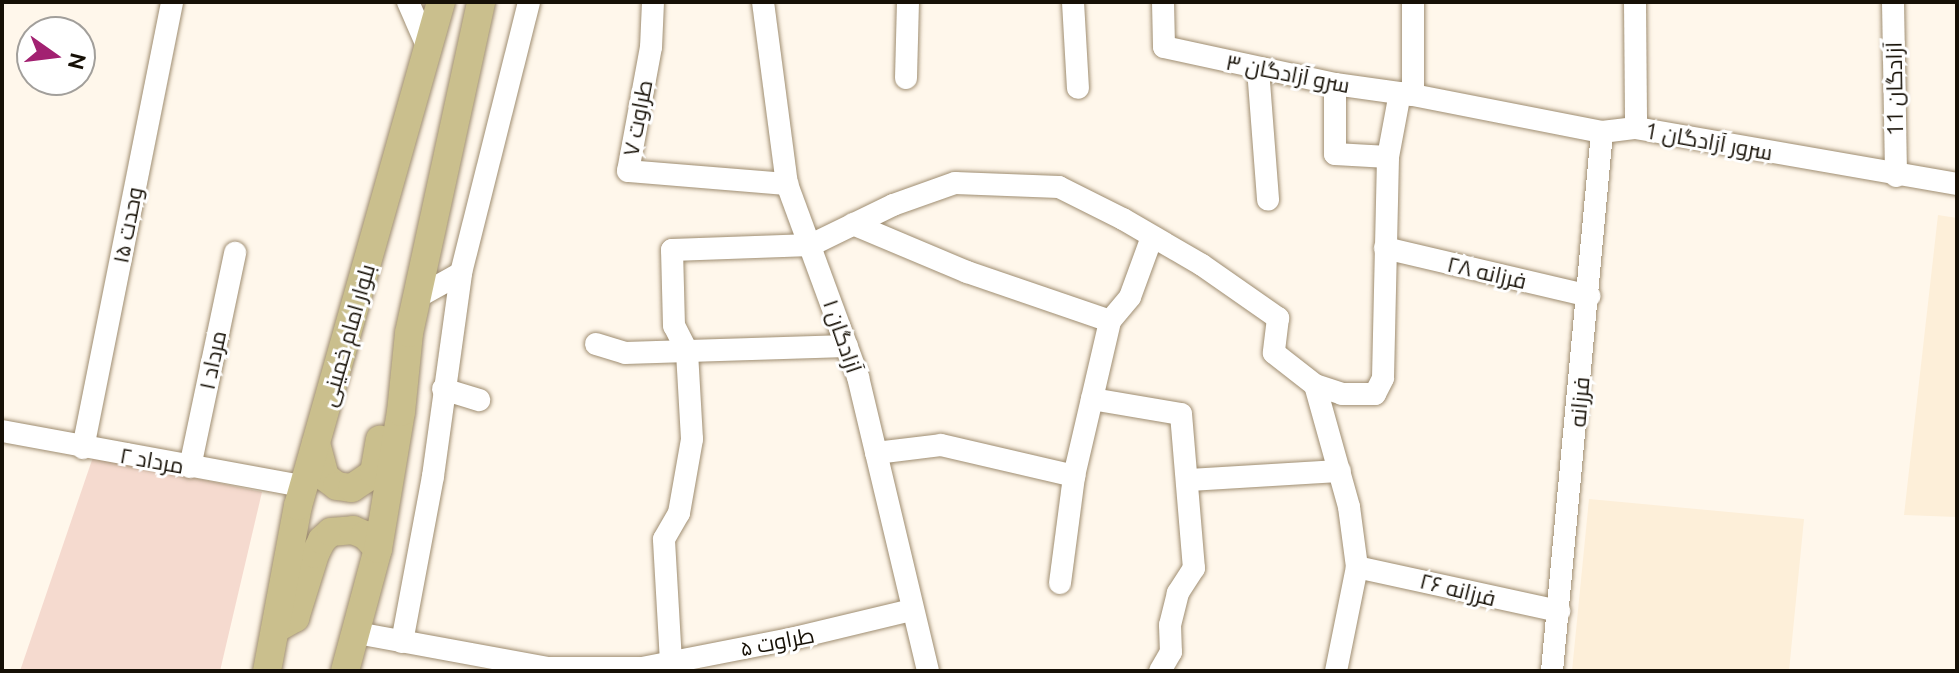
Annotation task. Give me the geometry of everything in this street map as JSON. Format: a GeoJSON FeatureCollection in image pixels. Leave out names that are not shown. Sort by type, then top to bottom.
{"type":"FeatureCollection","features":[{"type":"Feature","properties":{"kind":"main road","name":"بلوار امام خمینی"},"geometry":{"type":"LineString","coordinates":[[267,671],[303,486],[441,2]]}},
{"type":"Feature","properties":{"kind":"main road"},"geometry":{"type":"LineString","coordinates":[[316,442],[325,477],[337,486],[352,488],[374,473],[383,419],[418,297],[481,2]]}},
{"type":"Feature","properties":{"kind":"main road"},"geometry":{"type":"LineString","coordinates":[[345,671],[378,549],[401,412],[409,333]]}},
{"type":"Feature","properties":{"kind":"main road"},"geometry":{"type":"LineString","coordinates":[[277,628],[295,618],[315,554],[322,540],[331,532],[353,530],[365,535],[378,549]]}},
{"type":"Feature","properties":{"kind":"street","name":"وحدت ۱۵"},"geometry":{"type":"LineString","coordinates":[[83,448],[172,2]]}},
{"type":"Feature","properties":{"kind":"street"},"geometry":{"type":"LineString","coordinates":[[408,2],[414,8],[428,48]]}},
{"type":"Feature","properties":{"kind":"street"},"geometry":{"type":"LineString","coordinates":[[402,642],[433,476],[461,273],[529,2]]}},
{"type":"Feature","properties":{"kind":"street","name":"طراوت ۷"},"geometry":{"type":"LineString","coordinates":[[653,2],[651,47],[628,171],[787,184]]}},
{"type":"Feature","properties":{"kind":"street","name":"آزادگان ۱"},"geometry":{"type":"LineString","coordinates":[[763,2],[787,184],[847,346],[928,671]]}},
{"type":"Feature","properties":{"kind":"street"},"geometry":{"type":"LineString","coordinates":[[906,78],[908,2]]}},
{"type":"Feature","properties":{"kind":"street"},"geometry":{"type":"LineString","coordinates":[[1073,2],[1078,88]]}},
{"type":"Feature","properties":{"kind":"street","name":"سرو آزادگان ۳"},"geometry":{"type":"LineString","coordinates":[[1163,2],[1164,47],[1335,84],[1407,94]]}},
{"type":"Feature","properties":{"kind":"street"},"geometry":{"type":"LineString","coordinates":[[671,662],[664,539],[679,513],[692,439],[687,351],[674,326],[672,250],[811,245],[853,224],[955,183],[1059,187],[1152,237],[1278,318],[1274,353],[1315,385],[1342,394],[1375,394],[1383,378],[1388,157],[1407,94],[1413,2]]}},
{"type":"Feature","properties":{"kind":"street"},"geometry":{"type":"LineString","coordinates":[[1635,2],[1636,128]]}},
{"type":"Feature","properties":{"kind":"street","name":"آزادگان 11"},"geometry":{"type":"LineString","coordinates":[[1893,2],[1896,176]]}},
{"type":"Feature","properties":{"kind":"street"},"geometry":{"type":"LineString","coordinates":[[1258,69],[1268,200]]}},
{"type":"Feature","properties":{"kind":"street"},"geometry":{"type":"LineString","coordinates":[[1335,84],[1335,154],[1388,157]]}},
{"type":"Feature","properties":{"kind":"street","name":"سرور آزادگان 1"},"geometry":{"type":"LineString","coordinates":[[1407,94],[1602,132],[1636,128],[1896,176],[1957,184]]}},
{"type":"Feature","properties":{"kind":"street","name":"فرزانه"},"geometry":{"type":"LineString","coordinates":[[1552,671],[1602,132]]}},
{"type":"Feature","properties":{"kind":"street"},"geometry":{"type":"LineString","coordinates":[[853,224],[967,272],[1110,321]]}},
{"type":"Feature","properties":{"kind":"street"},"geometry":{"type":"LineString","coordinates":[[1060,583],[1074,476],[1110,321],[1130,297],[1152,237]]}},
{"type":"Feature","properties":{"kind":"street","name":"فرزانه ۲۸"},"geometry":{"type":"LineString","coordinates":[[1385,248],[1589,296]]}},
{"type":"Feature","properties":{"kind":"street","name":"مرداد ۱"},"geometry":{"type":"LineString","coordinates":[[190,467],[235,253]]}},
{"type":"Feature","properties":{"kind":"street"},"geometry":{"type":"LineString","coordinates":[[418,297],[461,273]]}},
{"type":"Feature","properties":{"kind":"street"},"geometry":{"type":"LineString","coordinates":[[596,344],[625,353],[847,346]]}},
{"type":"Feature","properties":{"kind":"street"},"geometry":{"type":"LineString","coordinates":[[1315,385],[1349,507],[1357,567],[1336,671]]}},
{"type":"Feature","properties":{"kind":"street"},"geometry":{"type":"LineString","coordinates":[[443,389],[479,400]]}},
{"type":"Feature","properties":{"kind":"street"},"geometry":{"type":"LineString","coordinates":[[1092,399],[1181,414],[1194,568],[1178,593],[1170,625],[1171,652],[1160,671]]}},
{"type":"Feature","properties":{"kind":"street","name":"مرداد ۲"},"geometry":{"type":"LineString","coordinates":[[2,431],[303,486]]}},
{"type":"Feature","properties":{"kind":"street"},"geometry":{"type":"LineString","coordinates":[[876,453],[941,445],[1074,476]]}},
{"type":"Feature","properties":{"kind":"street"},"geometry":{"type":"LineString","coordinates":[[1188,480],[1340,471]]}},
{"type":"Feature","properties":{"kind":"street","name":"فرزانه ۲۶"},"geometry":{"type":"LineString","coordinates":[[1357,567],[1559,611]]}},
{"type":"Feature","properties":{"kind":"street","name":"طراوت ۵"},"geometry":{"type":"LineString","coordinates":[[357,633],[559,670],[642,668],[795,638],[912,610]]}},
{"type":"Feature","properties":{"kind":"shaded area"},"geometry":{"type":"Polygon","coordinates":[[[1938,215],[1957,218],[1957,517],[1904,515],[1938,215]]]}},
{"type":"Feature","properties":{"kind":"shaded area"},"geometry":{"type":"Polygon","coordinates":[[[93,457],[262,492],[220,671],[20,671],[93,457]]]}},
{"type":"Feature","properties":{"kind":"shaded area"},"geometry":{"type":"Polygon","coordinates":[[[1589,499],[1804,519],[1789,671],[1572,671],[1589,499]]]}}]}
